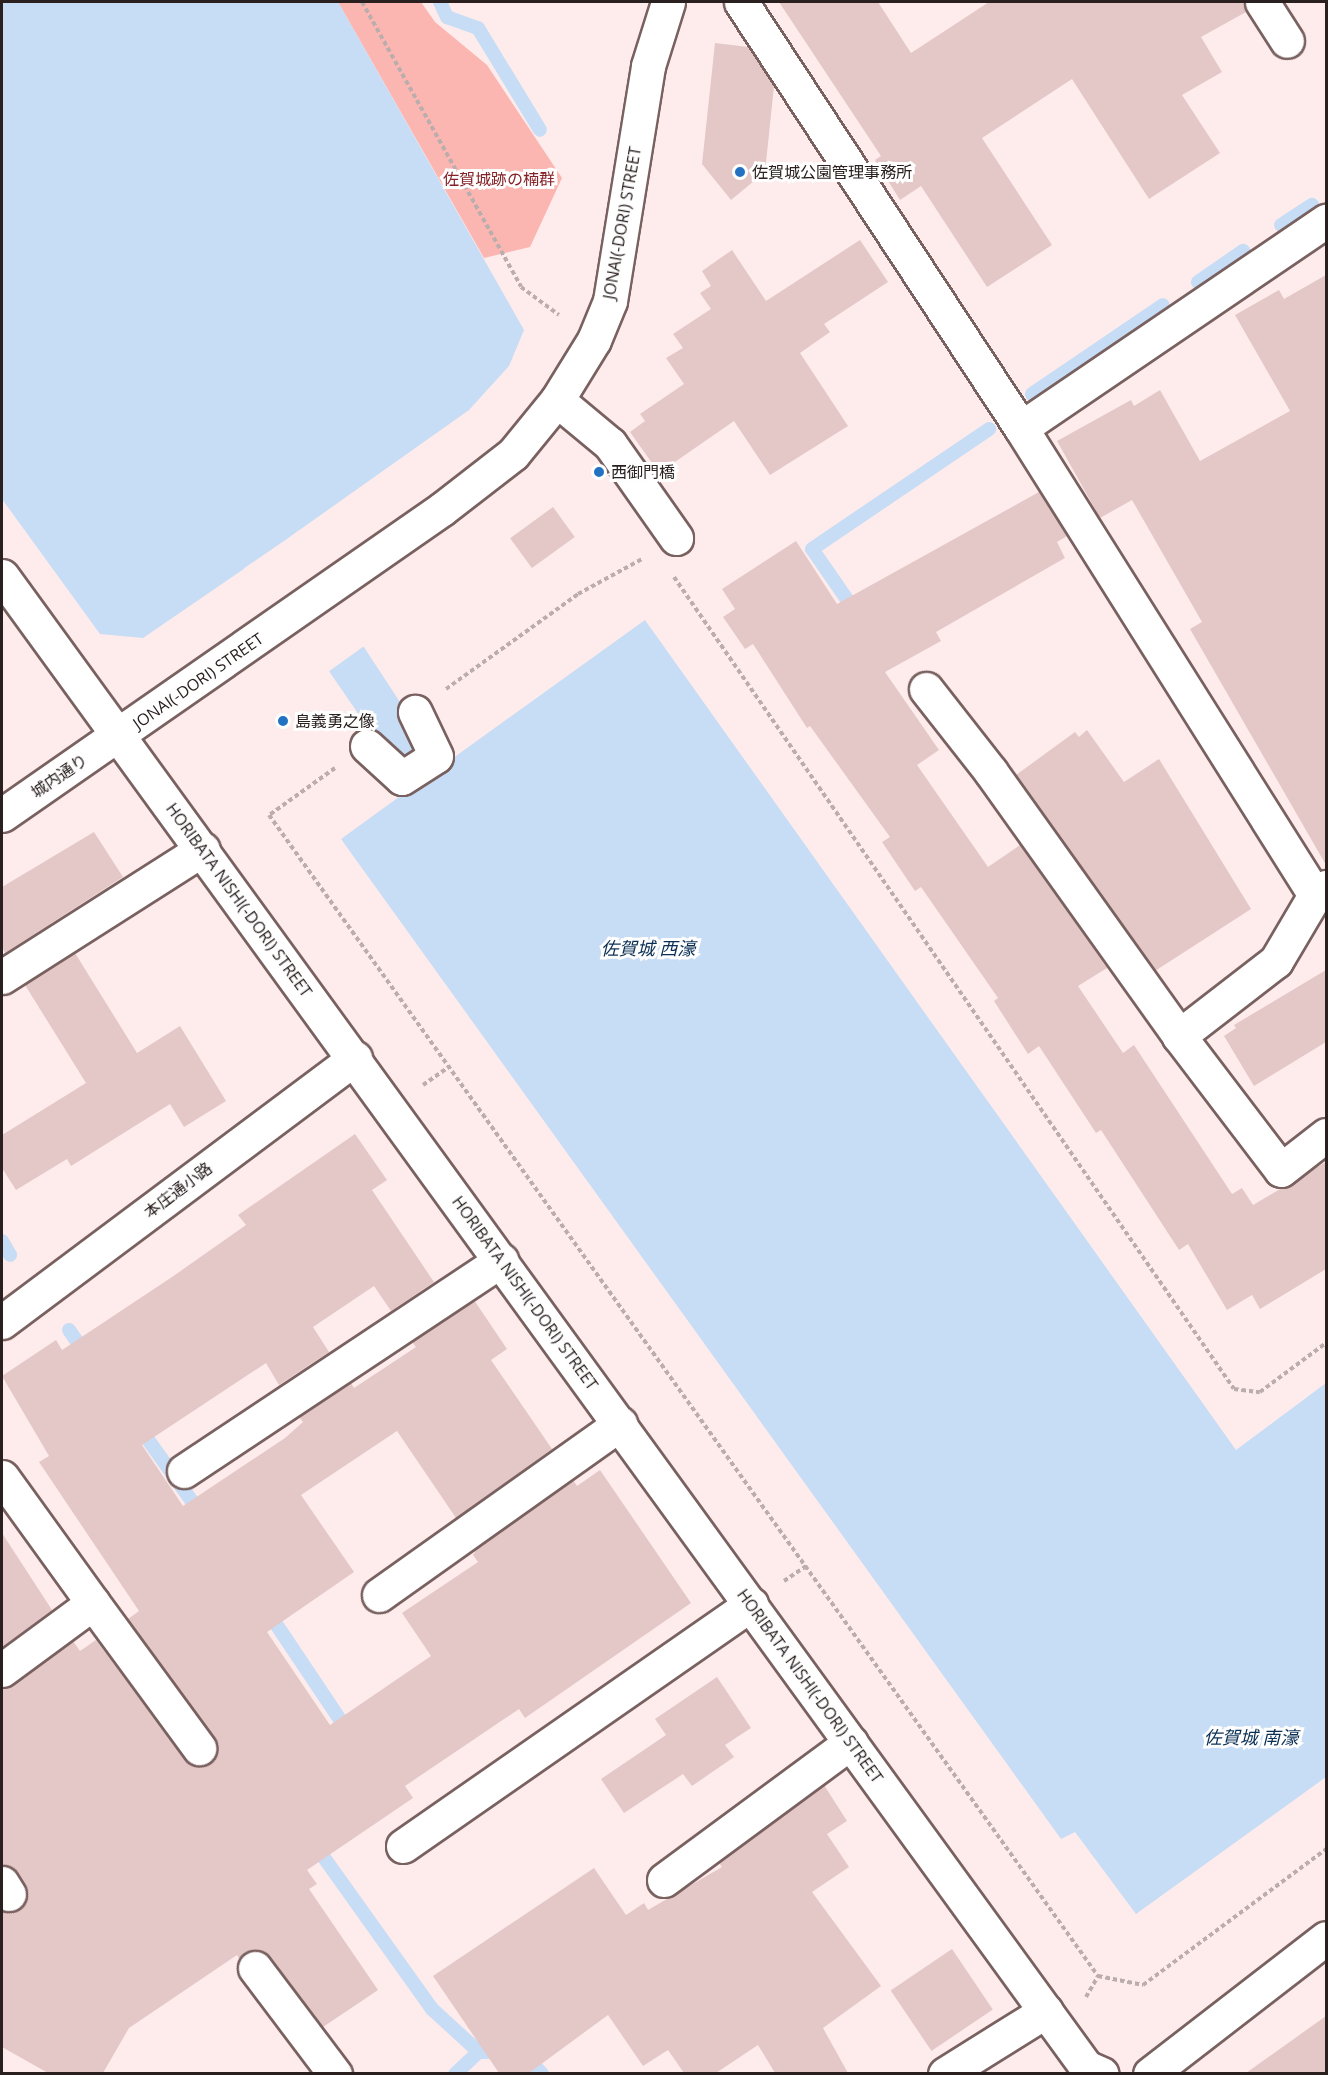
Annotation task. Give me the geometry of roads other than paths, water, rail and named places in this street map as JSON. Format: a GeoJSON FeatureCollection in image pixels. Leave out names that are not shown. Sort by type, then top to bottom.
{"type":"FeatureCollection","features":[{"type":"Feature","properties":{"kind":"street","name":"JONAI(-DORI) STREET"},"geometry":{"type":"LineString","coordinates":[[116,738],[280,624],[513,454],[557,400],[594,340],[610,301],[648,66],[668,2]]}},
{"type":"Feature","properties":{"kind":"street"},"geometry":{"type":"LineString","coordinates":[[741,2],[1321,891],[1276,961],[1179,1036]]}},
{"type":"Feature","properties":{"kind":"street"},"geometry":{"type":"LineString","coordinates":[[1262,2],[1287,41]]}},
{"type":"Feature","properties":{"kind":"street"},"geometry":{"type":"LineString","coordinates":[[1021,428],[1326,221]]}},
{"type":"Feature","properties":{"kind":"street"},"geometry":{"type":"LineString","coordinates":[[557,400],[610,444],[676,538]]}},
{"type":"Feature","properties":{"kind":"street","name":"HORIBATA NISHI(-DORI) STREET"},"geometry":{"type":"LineString","coordinates":[[2,576],[116,738],[203,849],[1086,2067],[1102,2073]]}},
{"type":"Feature","properties":{"kind":"street"},"geometry":{"type":"LineString","coordinates":[[926,689],[991,772],[1179,1036],[1281,1170],[1326,1135]]}},
{"type":"Feature","properties":{"kind":"street"},"geometry":{"type":"LineString","coordinates":[[367,746],[402,778],[436,756],[415,712]]}},
{"type":"Feature","properties":{"kind":"street","name":"城内通り"},"geometry":{"type":"LineString","coordinates":[[2,815],[116,738]]}},
{"type":"Feature","properties":{"kind":"street"},"geometry":{"type":"LineString","coordinates":[[2,977],[203,849]]}},
{"type":"Feature","properties":{"kind":"street","name":"本庄通小路"},"geometry":{"type":"LineString","coordinates":[[2,1322],[355,1058]]}},
{"type":"Feature","properties":{"kind":"street"},"geometry":{"type":"LineString","coordinates":[[184,1471],[501,1260]]}},
{"type":"Feature","properties":{"kind":"street"},"geometry":{"type":"LineString","coordinates":[[378,1595],[620,1424]]}},
{"type":"Feature","properties":{"kind":"street"},"geometry":{"type":"LineString","coordinates":[[2,1477],[199,1748]]}},
{"type":"Feature","properties":{"kind":"street"},"geometry":{"type":"LineString","coordinates":[[2,1670],[93,1603]]}},
{"type":"Feature","properties":{"kind":"street"},"geometry":{"type":"LineString","coordinates":[[403,1846],[751,1604]]}},
{"type":"Feature","properties":{"kind":"street"},"geometry":{"type":"LineString","coordinates":[[664,1880],[851,1742]]}},
{"type":"Feature","properties":{"kind":"street"},"geometry":{"type":"LineString","coordinates":[[1150,2073],[1326,1938]]}},
{"type":"Feature","properties":{"kind":"street"},"geometry":{"type":"LineString","coordinates":[[255,1968],[335,2073]]}},
{"type":"Feature","properties":{"kind":"street"},"geometry":{"type":"LineString","coordinates":[[945,2073],[1046,2011]]}},
{"type":"Feature","properties":{"kind":"water"},"geometry":{"type":"Polygon","coordinates":[[[2,2],[338,2],[524,330],[509,366],[469,410],[291,536],[442,766],[645,620],[1236,1450],[1326,1383],[1326,1777],[1136,1914],[1075,1832],[1061,1839],[341,839],[410,789],[254,562],[143,638],[100,634],[2,499],[2,2]]]}},
{"type":"Feature","properties":{"kind":"waterway"},"geometry":{"type":"LineString","coordinates":[[440,2],[447,17],[478,28],[540,130]]}},
{"type":"Feature","properties":{"kind":"waterway"},"geometry":{"type":"LineString","coordinates":[[1281,225],[1312,205]]}},
{"type":"Feature","properties":{"kind":"waterway"},"geometry":{"type":"LineString","coordinates":[[1198,282],[1243,251]]}},
{"type":"Feature","properties":{"kind":"waterway"},"geometry":{"type":"LineString","coordinates":[[1032,394],[1163,305]]}},
{"type":"Feature","properties":{"kind":"waterway"},"geometry":{"type":"LineString","coordinates":[[855,611],[812,549],[989,429]]}},
{"type":"Feature","properties":{"kind":"waterway"},"geometry":{"type":"LineString","coordinates":[[2,1241],[10,1255]]}},
{"type":"Feature","properties":{"kind":"waterway"},"geometry":{"type":"LineString","coordinates":[[69,1330],[87,1356]]}},
{"type":"Feature","properties":{"kind":"waterway"},"geometry":{"type":"LineString","coordinates":[[139,1427],[201,1514]]}},
{"type":"Feature","properties":{"kind":"waterway"},"geometry":{"type":"LineString","coordinates":[[268,1612],[349,1733]]}},
{"type":"Feature","properties":{"kind":"waterway"},"geometry":{"type":"LineString","coordinates":[[315,1845],[432,2009],[479,2052]]}},
{"type":"Feature","properties":{"kind":"waterway"},"geometry":{"type":"LineString","coordinates":[[455,2074],[479,2052],[488,2052]]}},
{"type":"Feature","properties":{"kind":"waterway"},"geometry":{"type":"LineString","coordinates":[[526,2056],[542,2074]]}},
{"type":"Feature","properties":{"kind":"place","name":"佐賀城公園管理事務所"},"geometry":{"type":"Point","coordinates":[740,172]}},
{"type":"Feature","properties":{"kind":"place","name":"西御門橋"},"geometry":{"type":"Point","coordinates":[599,472]}},
{"type":"Feature","properties":{"kind":"place","name":"島義勇之像"},"geometry":{"type":"Point","coordinates":[283,721]}},
{"type":"Feature","properties":{"kind":"park label","name":"佐賀城跡の楠群"},"geometry":{"type":"Point","coordinates":[499,179]}},
{"type":"Feature","properties":{"kind":"water label","name":"佐賀城 西濠"},"geometry":{"type":"Point","coordinates":[648,948]}},
{"type":"Feature","properties":{"kind":"water label","name":"佐賀城 南濠"},"geometry":{"type":"Point","coordinates":[1251,1737]}}]}
